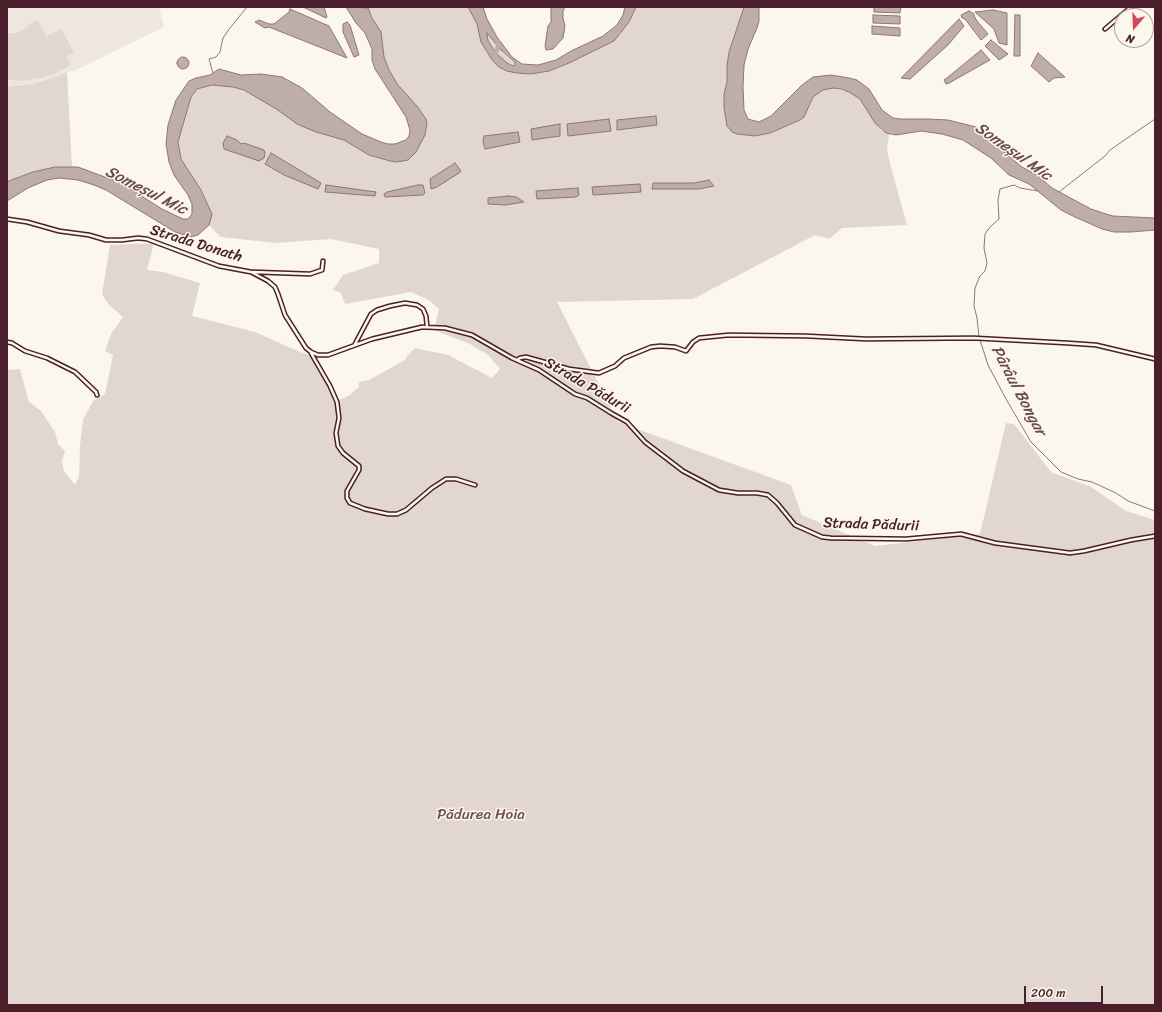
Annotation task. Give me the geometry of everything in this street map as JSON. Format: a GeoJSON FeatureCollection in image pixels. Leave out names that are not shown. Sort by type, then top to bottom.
{"type":"FeatureCollection","features":[{"type":"Feature","properties":{"kind":"street"},"geometry":{"type":"LineString","coordinates":[[1104,29],[1131,7]]}},
{"type":"Feature","properties":{"kind":"street","name":"Strada Donath"},"geometry":{"type":"LineString","coordinates":[[7,219],[27,222],[59,231],[89,235],[106,240],[138,238],[147,239],[219,266],[251,272],[268,281],[274,287],[285,315],[304,346],[310,352]]}},
{"type":"Feature","properties":{"kind":"street"},"geometry":{"type":"LineString","coordinates":[[251,272],[310,274],[322,270],[323,261]]}},
{"type":"Feature","properties":{"kind":"street"},"geometry":{"type":"LineString","coordinates":[[354,345],[371,314],[377,310],[390,306],[404,303],[417,305],[423,310],[426,316],[427,326]]}},
{"type":"Feature","properties":{"kind":"street","name":"Strada Pădurii"},"geometry":{"type":"LineString","coordinates":[[310,352],[318,355],[328,355],[354,345],[400,331],[427,326],[445,328],[472,335],[517,360],[539,370],[575,394],[587,398],[627,422],[645,442],[683,471],[719,490],[768,495],[795,524],[822,537],[912,539],[961,534],[995,543],[1070,553],[1084,552],[1131,540],[1155,536]]}},
{"type":"Feature","properties":{"kind":"street","name":"Strada Pădurii"},"geometry":{"type":"LineString","coordinates":[[517,360],[526,357],[569,369],[595,373],[602,372],[615,366],[624,358],[651,347],[671,346],[687,350],[696,340],[729,335],[806,336],[866,339],[982,338],[1088,344],[1155,359]]}},
{"type":"Feature","properties":{"kind":"street"},"geometry":{"type":"LineString","coordinates":[[7,342],[12,343],[25,352],[47,358],[75,372],[96,392],[97,395]]}},
{"type":"Feature","properties":{"kind":"street"},"geometry":{"type":"LineString","coordinates":[[310,352],[325,376],[338,402],[339,418],[336,433],[338,446],[343,453],[359,466],[359,470],[347,491],[347,498],[350,503],[365,509],[388,514],[397,514],[406,510],[432,488],[446,479],[456,479],[475,484]]}},
{"type":"Feature","properties":{"kind":"shaded area"},"geometry":{"type":"Polygon","coordinates":[[[7,7],[159,7],[164,27],[74,71],[33,84],[7,87],[7,7]]]}},
{"type":"Feature","properties":{"kind":"shaded area"},"geometry":{"type":"Polygon","coordinates":[[[303,7],[324,7],[327,17],[326,18],[303,7]]]}},
{"type":"Feature","properties":{"kind":"shaded area"},"geometry":{"type":"Polygon","coordinates":[[[346,7],[368,8],[372,18],[381,32],[384,57],[389,70],[398,85],[417,106],[426,119],[427,124],[425,135],[416,152],[408,160],[397,162],[369,155],[344,140],[316,132],[297,124],[278,110],[244,90],[233,87],[212,85],[197,89],[191,97],[178,142],[181,159],[201,190],[212,214],[209,225],[198,235],[191,237],[175,232],[106,190],[78,180],[59,178],[47,180],[28,188],[7,201],[7,182],[33,172],[55,167],[78,167],[121,183],[162,209],[183,219],[188,219],[192,214],[192,204],[188,195],[174,175],[169,162],[166,144],[168,125],[176,100],[189,81],[210,75],[219,69],[241,75],[261,74],[282,77],[302,88],[330,112],[362,134],[388,144],[395,144],[406,140],[409,136],[410,130],[406,117],[375,69],[372,60],[372,49],[365,33],[356,23],[346,7]]]}},
{"type":"Feature","properties":{"kind":"shaded area"},"geometry":{"type":"Polygon","coordinates":[[[468,7],[483,7],[487,19],[497,37],[512,57],[522,64],[538,65],[556,60],[603,36],[617,25],[623,15],[625,7],[636,7],[629,22],[614,41],[549,71],[531,74],[507,71],[499,67],[492,60],[481,42],[477,24],[468,7]],[[487,33],[488,41],[496,53],[507,63],[513,66],[515,65],[515,62],[501,50],[487,33]]]}},
{"type":"Feature","properties":{"kind":"shaded area"},"geometry":{"type":"Polygon","coordinates":[[[550,7],[565,7],[563,11],[563,18],[565,26],[563,38],[553,49],[546,50],[545,46],[548,26],[551,22],[550,7]]]}},
{"type":"Feature","properties":{"kind":"shaded area"},"geometry":{"type":"Polygon","coordinates":[[[744,7],[759,8],[759,21],[748,49],[744,65],[744,110],[748,119],[759,122],[771,116],[802,85],[813,77],[831,75],[857,80],[869,89],[882,110],[893,118],[948,120],[976,127],[993,139],[1006,154],[1022,167],[1037,175],[1052,188],[1091,209],[1106,214],[1113,216],[1155,218],[1155,230],[1114,232],[1102,229],[1075,217],[1061,210],[1029,184],[1009,175],[991,158],[963,140],[942,134],[921,131],[896,135],[886,133],[875,123],[860,99],[841,89],[833,88],[823,90],[813,97],[804,117],[770,133],[755,136],[732,132],[727,126],[724,108],[724,94],[727,82],[729,52],[744,7]]]}},
{"type":"Feature","properties":{"kind":"shaded area"},"geometry":{"type":"Polygon","coordinates":[[[874,7],[901,7],[900,13],[874,12],[874,7]]]}},
{"type":"Feature","properties":{"kind":"shaded area"},"geometry":{"type":"Polygon","coordinates":[[[290,9],[329,26],[347,58],[269,27],[265,28],[255,22],[259,20],[269,24],[274,24],[289,12],[290,9]]]}},
{"type":"Feature","properties":{"kind":"shaded area"},"geometry":{"type":"Polygon","coordinates":[[[993,10],[1007,13],[1007,45],[999,43],[994,29],[975,12],[993,10]]]}},
{"type":"Feature","properties":{"kind":"shaded area"},"geometry":{"type":"Polygon","coordinates":[[[969,11],[974,14],[977,21],[988,34],[981,40],[965,19],[962,18],[961,15],[969,11]]]}},
{"type":"Feature","properties":{"kind":"shaded area"},"geometry":{"type":"Polygon","coordinates":[[[873,15],[900,16],[900,24],[873,23],[873,15]]]}},
{"type":"Feature","properties":{"kind":"shaded area"},"geometry":{"type":"Polygon","coordinates":[[[1015,15],[1020,15],[1020,56],[1014,56],[1015,15]]]}},
{"type":"Feature","properties":{"kind":"shaded area"},"geometry":{"type":"Polygon","coordinates":[[[959,19],[964,26],[948,45],[910,79],[901,78],[959,19]]]}},
{"type":"Feature","properties":{"kind":"shaded area"},"geometry":{"type":"Polygon","coordinates":[[[347,22],[350,25],[359,55],[354,57],[343,32],[343,24],[347,22]]]}},
{"type":"Feature","properties":{"kind":"shaded area"},"geometry":{"type":"Polygon","coordinates":[[[872,26],[900,28],[900,36],[872,34],[872,26]]]}},
{"type":"Feature","properties":{"kind":"shaded area"},"geometry":{"type":"Polygon","coordinates":[[[991,40],[1008,54],[999,60],[985,46],[991,40]]]}},
{"type":"Feature","properties":{"kind":"shaded area"},"geometry":{"type":"Polygon","coordinates":[[[981,50],[990,60],[946,84],[944,80],[981,50]]]}},
{"type":"Feature","properties":{"kind":"shaded area"},"geometry":{"type":"Polygon","coordinates":[[[1038,53],[1065,77],[1054,78],[1049,82],[1031,66],[1038,53]]]}},
{"type":"Feature","properties":{"kind":"shaded area"},"geometry":{"type":"Polygon","coordinates":[[[181,57],[185,57],[189,63],[185,69],[181,69],[177,65],[177,61],[181,57]]]}},
{"type":"Feature","properties":{"kind":"shaded area"},"geometry":{"type":"Polygon","coordinates":[[[656,116],[657,125],[617,130],[617,120],[656,116]]]}},
{"type":"Feature","properties":{"kind":"shaded area"},"geometry":{"type":"Polygon","coordinates":[[[609,119],[611,131],[568,136],[567,124],[609,119]]]}},
{"type":"Feature","properties":{"kind":"shaded area"},"geometry":{"type":"Polygon","coordinates":[[[560,124],[560,136],[532,140],[531,129],[560,124]]]}},
{"type":"Feature","properties":{"kind":"shaded area"},"geometry":{"type":"Polygon","coordinates":[[[518,132],[520,142],[485,149],[483,142],[484,136],[518,132]]]}},
{"type":"Feature","properties":{"kind":"shaded area"},"geometry":{"type":"Polygon","coordinates":[[[227,136],[237,140],[241,144],[244,143],[264,150],[264,158],[259,161],[224,149],[223,143],[227,136]]]}},
{"type":"Feature","properties":{"kind":"shaded area"},"geometry":{"type":"Polygon","coordinates":[[[271,153],[321,183],[318,189],[284,175],[265,164],[271,153]]]}},
{"type":"Feature","properties":{"kind":"shaded area"},"geometry":{"type":"Polygon","coordinates":[[[455,163],[461,171],[437,187],[431,189],[430,179],[455,163]]]}},
{"type":"Feature","properties":{"kind":"shaded area"},"geometry":{"type":"Polygon","coordinates":[[[709,180],[714,186],[699,189],[652,189],[653,183],[694,183],[709,180]]]}},
{"type":"Feature","properties":{"kind":"shaded area"},"geometry":{"type":"Polygon","coordinates":[[[640,184],[641,192],[593,195],[592,187],[640,184]]]}},
{"type":"Feature","properties":{"kind":"shaded area"},"geometry":{"type":"Polygon","coordinates":[[[326,185],[376,192],[375,196],[325,192],[326,185]]]}},
{"type":"Feature","properties":{"kind":"shaded area"},"geometry":{"type":"Polygon","coordinates":[[[423,185],[425,193],[423,195],[385,197],[384,194],[387,192],[423,185]]]}},
{"type":"Feature","properties":{"kind":"shaded area"},"geometry":{"type":"Polygon","coordinates":[[[578,188],[579,195],[576,197],[537,199],[536,191],[578,188]]]}},
{"type":"Feature","properties":{"kind":"shaded area"},"geometry":{"type":"Polygon","coordinates":[[[509,196],[516,197],[524,202],[505,205],[488,204],[488,198],[509,196]]]}},
{"type":"Feature","properties":{"kind":"green space","name":"Pădurea Hoia"},"geometry":{"type":"Polygon","coordinates":[[[367,7],[468,7],[477,24],[479,34],[486,51],[492,60],[517,73],[531,74],[549,71],[614,41],[629,22],[636,7],[746,7],[747,10],[729,52],[728,58],[727,82],[724,100],[727,126],[737,134],[755,136],[770,133],[803,117],[810,102],[817,93],[828,88],[833,88],[849,92],[860,99],[882,131],[889,134],[887,150],[907,225],[842,228],[829,239],[815,235],[693,299],[557,302],[618,422],[791,485],[802,515],[875,546],[980,534],[1006,423],[1014,424],[1051,472],[1091,487],[1126,511],[1155,520],[1155,1005],[7,1005],[7,370],[20,369],[29,402],[41,411],[55,432],[58,444],[65,451],[62,461],[64,471],[75,485],[79,476],[80,445],[83,420],[93,401],[105,394],[113,355],[105,351],[111,334],[123,317],[109,305],[102,294],[110,245],[154,243],[147,270],[163,272],[200,283],[192,316],[255,332],[315,357],[339,400],[350,395],[359,387],[359,382],[369,380],[405,360],[415,348],[448,355],[492,378],[500,369],[488,355],[470,344],[434,330],[439,309],[429,300],[411,292],[345,304],[341,293],[333,290],[343,275],[379,263],[379,249],[331,239],[276,243],[221,237],[209,225],[212,214],[201,190],[181,159],[179,138],[191,97],[197,89],[212,85],[233,87],[244,90],[377,158],[397,162],[411,158],[427,129],[426,119],[398,85],[389,70],[375,23],[367,7]]]}},
{"type":"Feature","properties":{"kind":"green space"},"geometry":{"type":"Polygon","coordinates":[[[38,20],[46,36],[61,29],[74,52],[66,56],[71,65],[54,74],[41,78],[18,81],[7,79],[7,35],[27,28],[29,24],[38,20]]]}},
{"type":"Feature","properties":{"kind":"green space"},"geometry":{"type":"Polygon","coordinates":[[[487,33],[501,51],[515,62],[515,65],[513,66],[507,63],[496,53],[488,41],[487,33]]]}},
{"type":"Feature","properties":{"kind":"green space"},"geometry":{"type":"Polygon","coordinates":[[[67,72],[72,167],[55,167],[33,172],[7,182],[7,87],[33,84],[67,72]]]}},
{"type":"Feature","properties":{"kind":"waterway"},"geometry":{"type":"LineString","coordinates":[[213,73],[209,59],[216,57],[220,52],[223,38],[247,7]]}},
{"type":"Feature","properties":{"kind":"waterway","name":"Someșul Mic"},"geometry":{"type":"LineString","coordinates":[[495,56],[498,42]]}},
{"type":"Feature","properties":{"kind":"waterway"},"geometry":{"type":"LineString","coordinates":[[1059,192],[1105,156],[1110,150],[1155,119]]}},
{"type":"Feature","properties":{"kind":"waterway","name":"Pârâul Bongar"},"geometry":{"type":"LineString","coordinates":[[979,337],[974,306],[975,288],[980,276],[985,271],[987,263],[984,248],[985,234],[999,219],[998,200],[1000,189],[1014,185],[1020,188],[1038,191]]}},
{"type":"Feature","properties":{"kind":"waterway","name":"Pârâul Bongar"},"geometry":{"type":"LineString","coordinates":[[980,340],[988,365],[1031,442],[1061,472],[1078,479],[1092,482],[1116,493],[1128,501],[1155,511]]}}]}
